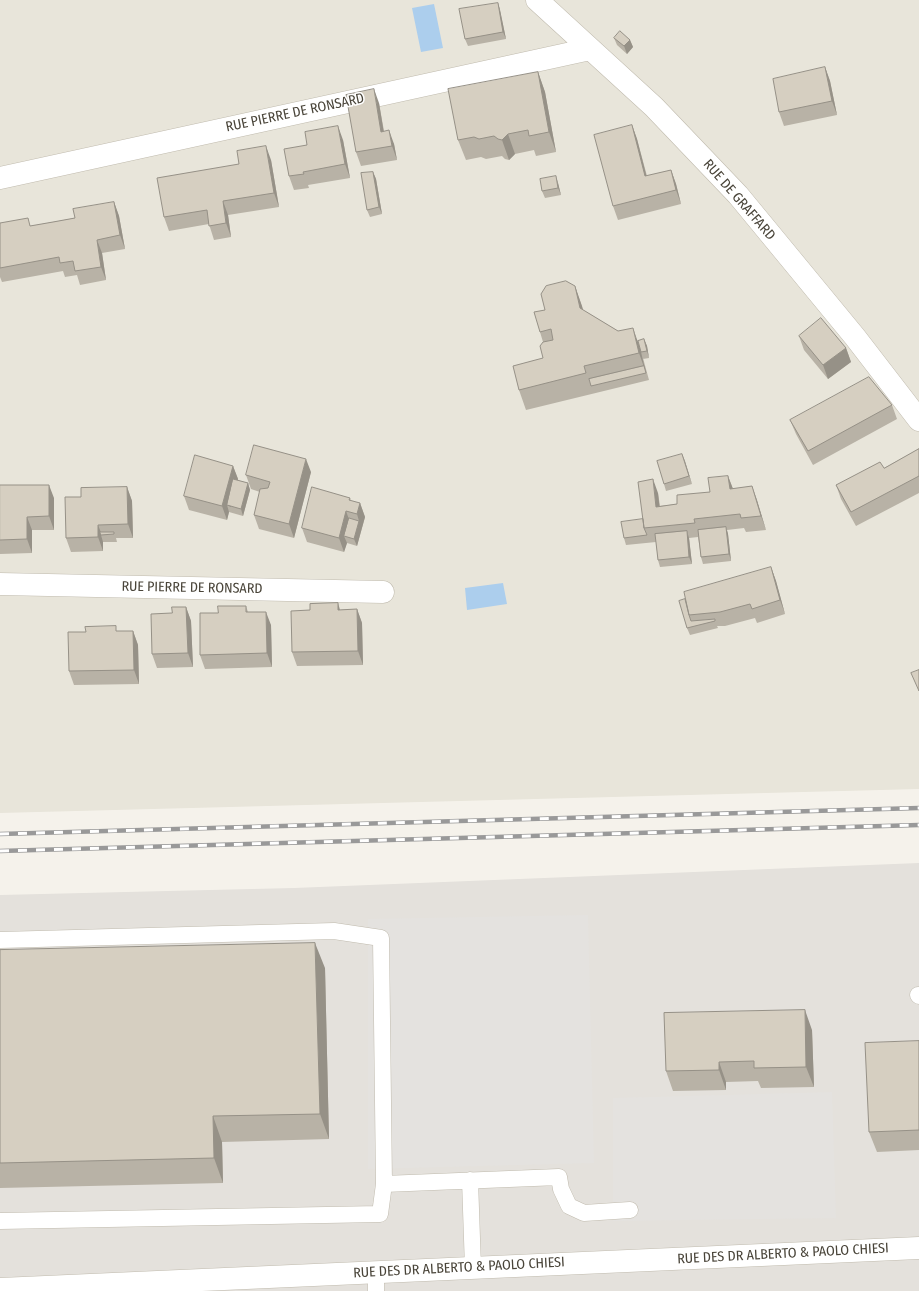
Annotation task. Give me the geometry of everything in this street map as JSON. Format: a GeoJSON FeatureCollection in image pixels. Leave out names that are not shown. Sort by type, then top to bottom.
{"type":"FeatureCollection","features":[{"type":"Feature","properties":{"kind":"street","name":"RUE DE GRAFFARD"},"geometry":{"type":"LineString","coordinates":[[537,0],[654,107],[738,195],[855,337],[919,420]]}},
{"type":"Feature","properties":{"kind":"street","name":"RUE PIERRE DE RONSARD"},"geometry":{"type":"LineString","coordinates":[[0,178],[590,49]]}},
{"type":"Feature","properties":{"kind":"street","name":"RUE PIERRE DE RONSARD"},"geometry":{"type":"LineString","coordinates":[[0,584],[383,592]]}},
{"type":"Feature","properties":{"kind":"street","name":"RUE DES DR ALBERTO & PAOLO CHIESI"},"geometry":{"type":"LineString","coordinates":[[0,1289],[376,1282],[473,1268],[919,1248]]}},
{"type":"Feature","properties":{"kind":"lane"},"geometry":{"type":"LineString","coordinates":[[0,940],[334,931],[381,938],[384,1184],[380,1214],[0,1221]]}},
{"type":"Feature","properties":{"kind":"lane"},"geometry":{"type":"LineString","coordinates":[[384,1184],[559,1177],[560,1189],[569,1206],[584,1212],[630,1210]]}},
{"type":"Feature","properties":{"kind":"lane"},"geometry":{"type":"LineString","coordinates":[[470,1180],[473,1268]]}},
{"type":"Feature","properties":{"kind":"shaded area"},"geometry":{"type":"Polygon","coordinates":[[[0,0],[919,0],[919,789],[0,813],[0,0]]]}},
{"type":"Feature","properties":{"kind":"shaded area"},"geometry":{"type":"Polygon","coordinates":[[[919,863],[919,1291],[0,1291],[0,895],[294,888],[919,863]]]}},
{"type":"Feature","properties":{"kind":"shaded area"},"geometry":{"type":"Polygon","coordinates":[[[588,915],[594,1163],[368,1169],[368,919],[588,915]]]}},
{"type":"Feature","properties":{"kind":"shaded area"},"geometry":{"type":"Polygon","coordinates":[[[832,1092],[836,1218],[613,1221],[613,1098],[832,1092]]]}},
{"type":"Feature","properties":{"kind":"water"},"geometry":{"type":"Polygon","coordinates":[[[434,4],[443,48],[421,52],[412,8],[434,4]]]}},
{"type":"Feature","properties":{"kind":"water"},"geometry":{"type":"Polygon","coordinates":[[[503,583],[507,604],[467,610],[465,588],[503,583]]]}},
{"type":"Feature","properties":{"kind":"building"},"geometry":{"type":"Polygon","coordinates":[[[498,3],[503,32],[465,39],[459,9],[498,3]]]}},
{"type":"Feature","properties":{"kind":"building"},"geometry":{"type":"Polygon","coordinates":[[[620,31],[630,40],[624,46],[614,38],[620,31]]]}},
{"type":"Feature","properties":{"kind":"building"},"geometry":{"type":"Polygon","coordinates":[[[825,67],[832,101],[779,112],[773,79],[825,67]]]}},
{"type":"Feature","properties":{"kind":"building"},"geometry":{"type":"Polygon","coordinates":[[[538,72],[549,132],[529,136],[528,130],[508,134],[502,140],[494,136],[479,139],[474,137],[458,140],[448,89],[538,72]]]}},
{"type":"Feature","properties":{"kind":"building"},"geometry":{"type":"Polygon","coordinates":[[[374,89],[381,132],[389,130],[392,146],[356,152],[346,95],[374,89]]]}},
{"type":"Feature","properties":{"kind":"building"},"geometry":{"type":"Polygon","coordinates":[[[632,125],[645,176],[671,170],[676,190],[613,206],[594,135],[632,125]]]}},
{"type":"Feature","properties":{"kind":"building"},"geometry":{"type":"Polygon","coordinates":[[[338,126],[345,164],[289,176],[284,149],[307,145],[305,132],[338,126]]]}},
{"type":"Feature","properties":{"kind":"building"},"geometry":{"type":"Polygon","coordinates":[[[266,146],[274,193],[223,201],[226,223],[209,226],[207,210],[164,217],[157,178],[239,164],[237,151],[266,146]]]}},
{"type":"Feature","properties":{"kind":"building"},"geometry":{"type":"Polygon","coordinates":[[[373,172],[379,207],[367,210],[361,173],[373,172]]]}},
{"type":"Feature","properties":{"kind":"building"},"geometry":{"type":"Polygon","coordinates":[[[556,176],[558,188],[542,191],[540,179],[556,176]]]}},
{"type":"Feature","properties":{"kind":"building"},"geometry":{"type":"Polygon","coordinates":[[[114,202],[120,235],[97,240],[101,267],[75,271],[73,261],[60,263],[59,257],[0,268],[0,223],[28,218],[30,226],[75,218],[73,209],[114,202]]]}},
{"type":"Feature","properties":{"kind":"building"},"geometry":{"type":"Polygon","coordinates":[[[566,281],[575,286],[580,308],[618,331],[633,328],[639,353],[584,366],[586,373],[519,390],[513,366],[543,358],[540,346],[543,342],[553,340],[551,329],[540,332],[534,312],[545,310],[541,294],[546,286],[566,281]]]}},
{"type":"Feature","properties":{"kind":"building"},"geometry":{"type":"Polygon","coordinates":[[[821,318],[846,348],[823,365],[799,336],[821,318]]]}},
{"type":"Feature","properties":{"kind":"building"},"geometry":{"type":"Polygon","coordinates":[[[644,339],[647,351],[641,352],[638,341],[644,339]]]}},
{"type":"Feature","properties":{"kind":"building"},"geometry":{"type":"Polygon","coordinates":[[[644,366],[646,373],[591,386],[589,379],[644,366]]]}},
{"type":"Feature","properties":{"kind":"building"},"geometry":{"type":"Polygon","coordinates":[[[869,377],[892,405],[808,451],[790,420],[869,377]]]}},
{"type":"Feature","properties":{"kind":"building"},"geometry":{"type":"Polygon","coordinates":[[[254,445],[306,459],[289,524],[254,515],[260,489],[268,488],[270,482],[246,475],[254,445]]]}},
{"type":"Feature","properties":{"kind":"building"},"geometry":{"type":"Polygon","coordinates":[[[919,449],[919,476],[851,512],[836,485],[880,462],[884,468],[919,449]]]}},
{"type":"Feature","properties":{"kind":"building"},"geometry":{"type":"Polygon","coordinates":[[[682,454],[689,476],[664,484],[657,461],[682,454]]]}},
{"type":"Feature","properties":{"kind":"building"},"geometry":{"type":"Polygon","coordinates":[[[195,455],[233,466],[222,506],[184,496],[195,455]]]}},
{"type":"Feature","properties":{"kind":"building"},"geometry":{"type":"Polygon","coordinates":[[[728,476],[730,489],[752,486],[761,516],[741,518],[740,514],[694,519],[695,523],[644,528],[638,482],[653,479],[656,507],[677,504],[677,495],[710,492],[708,478],[728,476]]]}},
{"type":"Feature","properties":{"kind":"building"},"geometry":{"type":"Polygon","coordinates":[[[233,479],[248,483],[241,509],[227,505],[233,479]]]}},
{"type":"Feature","properties":{"kind":"building"},"geometry":{"type":"Polygon","coordinates":[[[0,485],[49,485],[49,516],[27,517],[27,539],[0,540],[0,485]]]}},
{"type":"Feature","properties":{"kind":"building"},"geometry":{"type":"Polygon","coordinates":[[[127,487],[128,524],[98,525],[98,537],[66,538],[65,497],[81,497],[81,488],[127,487]]]}},
{"type":"Feature","properties":{"kind":"building"},"geometry":{"type":"Polygon","coordinates":[[[312,487],[350,498],[349,500],[360,503],[357,514],[346,511],[339,538],[302,528],[312,487]]]}},
{"type":"Feature","properties":{"kind":"building"},"geometry":{"type":"Polygon","coordinates":[[[349,518],[359,521],[354,539],[344,536],[349,518]]]}},
{"type":"Feature","properties":{"kind":"building"},"geometry":{"type":"Polygon","coordinates":[[[643,519],[644,528],[647,535],[624,538],[621,522],[643,519]]]}},
{"type":"Feature","properties":{"kind":"building"},"geometry":{"type":"Polygon","coordinates":[[[726,527],[729,554],[701,557],[698,530],[726,527]]]}},
{"type":"Feature","properties":{"kind":"building"},"geometry":{"type":"Polygon","coordinates":[[[687,531],[689,557],[658,560],[655,534],[687,531]]]}},
{"type":"Feature","properties":{"kind":"building"},"geometry":{"type":"Polygon","coordinates":[[[100,532],[114,532],[114,534],[101,535],[100,532]]]}},
{"type":"Feature","properties":{"kind":"building"},"geometry":{"type":"Polygon","coordinates":[[[771,567],[780,600],[752,609],[750,604],[720,612],[689,615],[684,592],[771,567]]]}},
{"type":"Feature","properties":{"kind":"building"},"geometry":{"type":"Polygon","coordinates":[[[685,599],[691,621],[715,619],[715,621],[687,628],[679,601],[685,599]]]}},
{"type":"Feature","properties":{"kind":"building"},"geometry":{"type":"Polygon","coordinates":[[[338,603],[338,610],[357,609],[358,651],[292,652],[291,611],[310,610],[310,604],[338,603]]]}},
{"type":"Feature","properties":{"kind":"building"},"geometry":{"type":"Polygon","coordinates":[[[218,606],[246,606],[246,612],[266,612],[267,653],[200,655],[200,613],[218,613],[218,606]]]}},
{"type":"Feature","properties":{"kind":"building"},"geometry":{"type":"Polygon","coordinates":[[[172,607],[186,607],[188,653],[152,654],[151,614],[172,613],[172,607]]]}},
{"type":"Feature","properties":{"kind":"building"},"geometry":{"type":"Polygon","coordinates":[[[116,626],[116,631],[133,631],[134,670],[69,671],[68,632],[86,632],[85,627],[116,626]]]}},
{"type":"Feature","properties":{"kind":"building"},"geometry":{"type":"Polygon","coordinates":[[[919,670],[919,691],[911,673],[919,670]]]}},
{"type":"Feature","properties":{"kind":"building"},"geometry":{"type":"Polygon","coordinates":[[[315,943],[320,1114],[213,1116],[214,1158],[0,1163],[0,950],[315,943]]]}},
{"type":"Feature","properties":{"kind":"building"},"geometry":{"type":"Polygon","coordinates":[[[805,1010],[806,1067],[754,1068],[754,1061],[719,1062],[719,1070],[666,1071],[664,1013],[805,1010]]]}},
{"type":"Feature","properties":{"kind":"building"},"geometry":{"type":"Polygon","coordinates":[[[919,1041],[919,1130],[869,1132],[865,1043],[919,1041]]]}},
{"type":"Feature","properties":{"kind":"railway"},"geometry":{"type":"LineString","coordinates":[[0,834],[919,808]]}},
{"type":"Feature","properties":{"kind":"railway"},"geometry":{"type":"LineString","coordinates":[[0,851],[919,825]]}}]}
